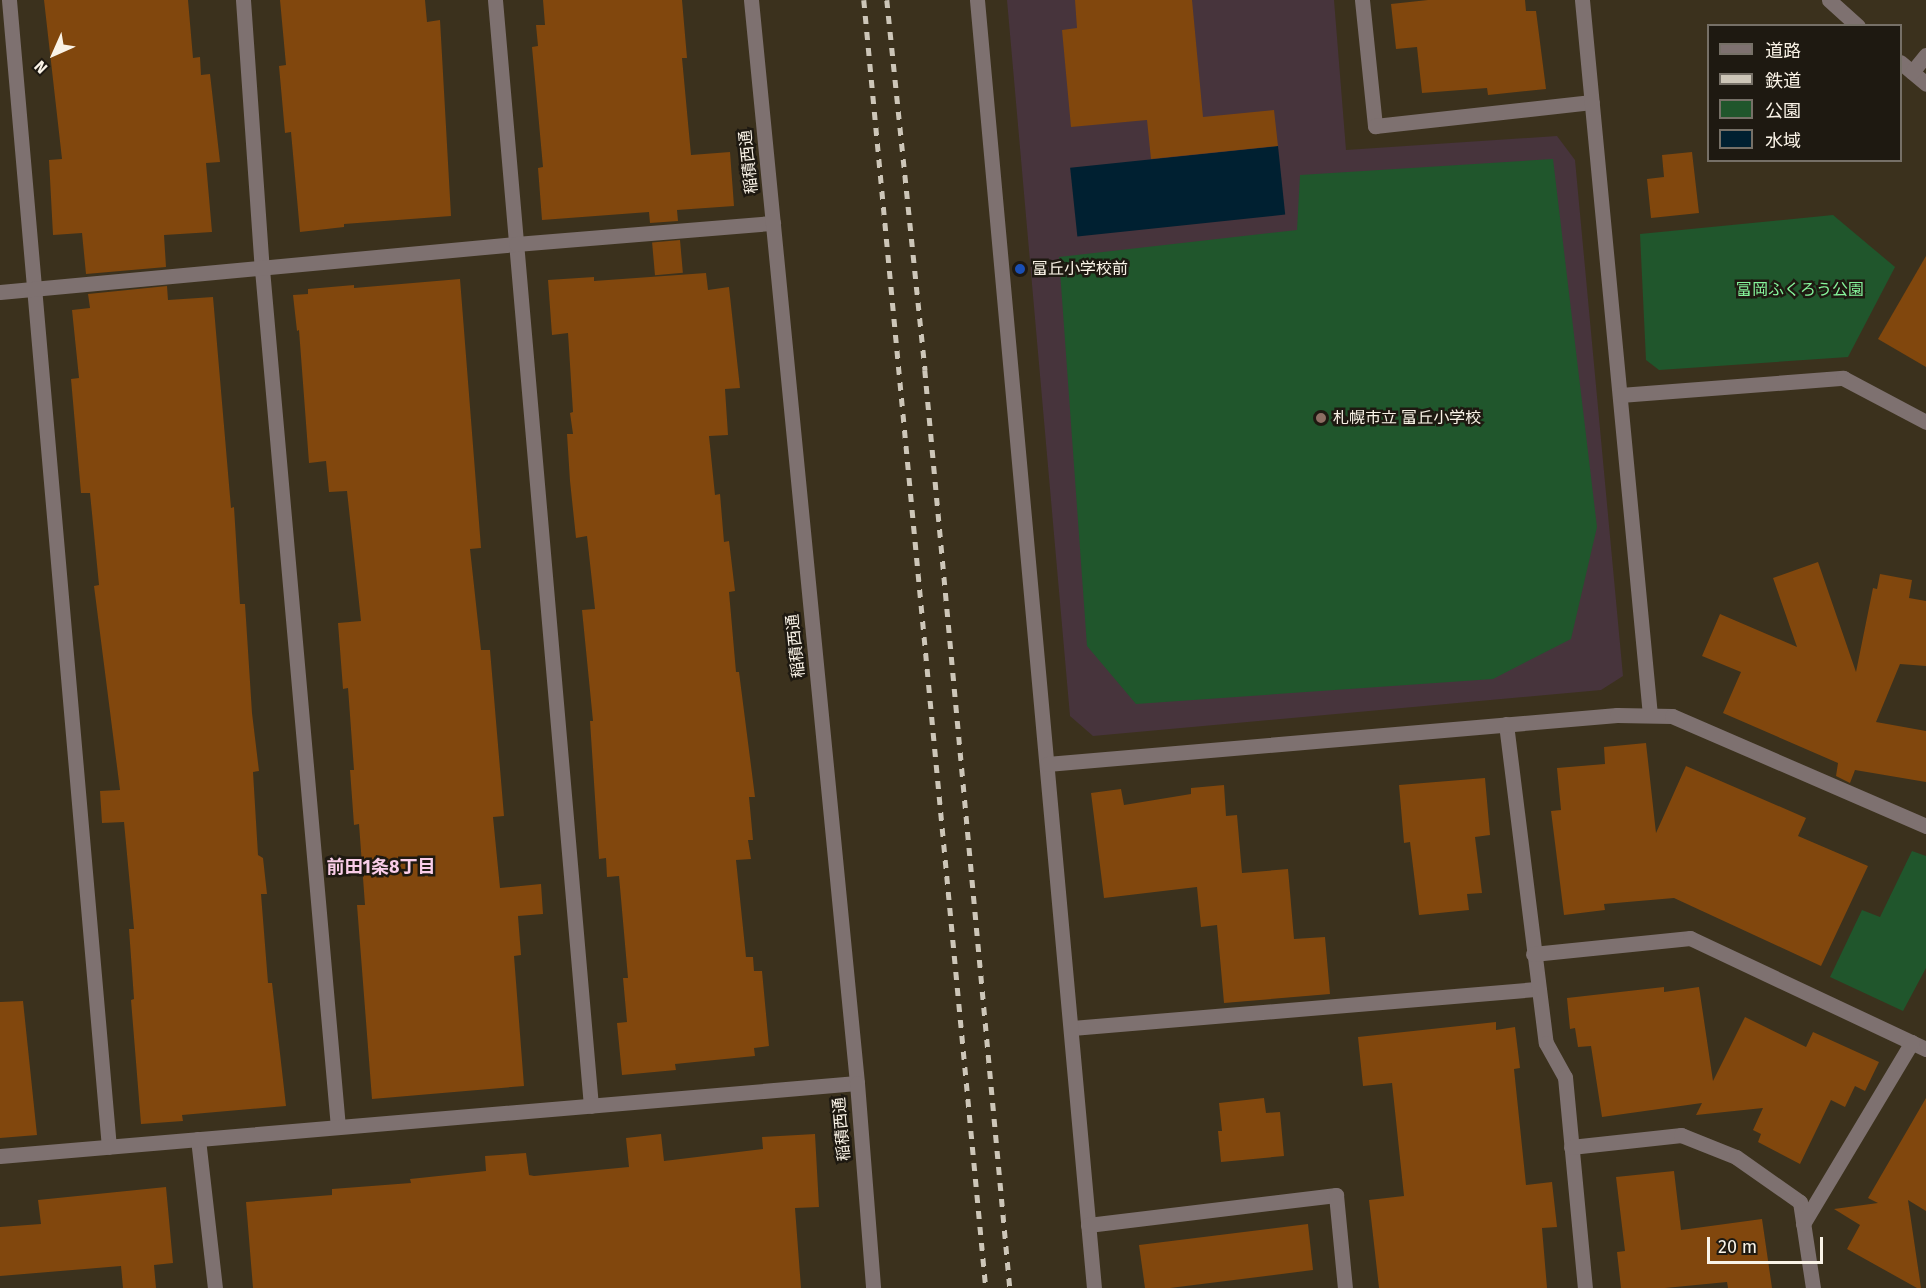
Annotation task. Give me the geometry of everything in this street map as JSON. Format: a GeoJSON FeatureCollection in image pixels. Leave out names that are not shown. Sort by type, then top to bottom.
{"type":"FeatureCollection","features":[{"type":"Feature","properties":{"kind":"street"},"geometry":{"type":"LineString","coordinates":[[9,0],[109,1147]]}},
{"type":"Feature","properties":{"kind":"street"},"geometry":{"type":"LineString","coordinates":[[243,0],[262,269],[338,1127]]}},
{"type":"Feature","properties":{"kind":"street"},"geometry":{"type":"LineString","coordinates":[[495,0],[591,1106]]}},
{"type":"Feature","properties":{"kind":"street","name":"稲積西通"},"geometry":{"type":"LineString","coordinates":[[751,0],[857,1083],[873,1288]]}},
{"type":"Feature","properties":{"kind":"street"},"geometry":{"type":"LineString","coordinates":[[977,0],[1094,1288]]}},
{"type":"Feature","properties":{"kind":"street"},"geometry":{"type":"LineString","coordinates":[[1362,0],[1375,126],[1592,102]]}},
{"type":"Feature","properties":{"kind":"street"},"geometry":{"type":"LineString","coordinates":[[1582,0],[1650,715]]}},
{"type":"Feature","properties":{"kind":"street"},"geometry":{"type":"LineString","coordinates":[[1829,0],[1856,24]]}},
{"type":"Feature","properties":{"kind":"street"},"geometry":{"type":"LineString","coordinates":[[1926,55],[1906,67],[1926,84]]}},
{"type":"Feature","properties":{"kind":"street"},"geometry":{"type":"LineString","coordinates":[[0,292],[516,244],[773,223]]}},
{"type":"Feature","properties":{"kind":"street"},"geometry":{"type":"LineString","coordinates":[[1620,395],[1843,378],[1926,422]]}},
{"type":"Feature","properties":{"kind":"street"},"geometry":{"type":"LineString","coordinates":[[1047,764],[1617,715],[1672,716],[1926,826]]}},
{"type":"Feature","properties":{"kind":"street"},"geometry":{"type":"LineString","coordinates":[[1506,724],[1533,954],[1546,1043],[1564,1077],[1585,1288]]}},
{"type":"Feature","properties":{"kind":"street"},"geometry":{"type":"LineString","coordinates":[[1533,954],[1690,938],[1926,1049]]}},
{"type":"Feature","properties":{"kind":"street"},"geometry":{"type":"LineString","coordinates":[[1072,1028],[1538,989]]}},
{"type":"Feature","properties":{"kind":"street"},"geometry":{"type":"LineString","coordinates":[[1803,1224],[1912,1042]]}},
{"type":"Feature","properties":{"kind":"street"},"geometry":{"type":"LineString","coordinates":[[0,1156],[857,1083]]}},
{"type":"Feature","properties":{"kind":"street"},"geometry":{"type":"LineString","coordinates":[[1571,1147],[1681,1135],[1736,1157],[1800,1202],[1813,1288]]}},
{"type":"Feature","properties":{"kind":"street"},"geometry":{"type":"LineString","coordinates":[[198,1139],[214,1288]]}},
{"type":"Feature","properties":{"kind":"street"},"geometry":{"type":"LineString","coordinates":[[1088,1225],[1336,1195],[1345,1288]]}},
{"type":"Feature","properties":{"kind":"shaded area","name":"札幌市立 富丘小学校"},"geometry":{"type":"Polygon","coordinates":[[[1007,0],[1334,0],[1346,150],[1557,136],[1575,160],[1623,676],[1601,690],[1093,736],[1070,716],[1007,0]]]}},
{"type":"Feature","properties":{"kind":"green space","name":"札幌市立 富丘小学校"},"geometry":{"type":"Polygon","coordinates":[[[1553,159],[1597,527],[1571,639],[1493,679],[1136,704],[1087,646],[1059,257],[1297,230],[1300,175],[1553,159]]]}},
{"type":"Feature","properties":{"kind":"green space","name":"富岡ふくろう公園"},"geometry":{"type":"Polygon","coordinates":[[[1833,215],[1895,267],[1848,357],[1659,370],[1646,360],[1640,234],[1833,215]]]}},
{"type":"Feature","properties":{"kind":"green space"},"geometry":{"type":"Polygon","coordinates":[[[1912,851],[1926,856],[1926,968],[1903,1011],[1830,977],[1862,910],[1880,917],[1912,851]]]}},
{"type":"Feature","properties":{"kind":"water"},"geometry":{"type":"Polygon","coordinates":[[[1278,146],[1285,215],[1077,236],[1070,168],[1278,146]]]}},
{"type":"Feature","properties":{"kind":"building"},"geometry":{"type":"Polygon","coordinates":[[[44,0],[188,0],[193,58],[200,57],[201,75],[210,74],[220,162],[206,163],[212,232],[164,235],[166,267],[86,274],[82,233],[53,235],[49,160],[62,159],[44,0]]]}},
{"type":"Feature","properties":{"kind":"building"},"geometry":{"type":"Polygon","coordinates":[[[280,0],[425,0],[427,22],[440,20],[451,216],[344,224],[344,227],[300,232],[291,132],[285,133],[279,66],[286,65],[280,0]]]}},
{"type":"Feature","properties":{"kind":"building"},"geometry":{"type":"Polygon","coordinates":[[[543,0],[682,0],[687,58],[682,58],[691,155],[730,152],[734,206],[677,210],[678,221],[650,223],[649,212],[542,220],[538,168],[543,167],[532,47],[538,46],[536,25],[545,25],[543,0]]]}},
{"type":"Feature","properties":{"kind":"building"},"geometry":{"type":"Polygon","coordinates":[[[1075,0],[1192,0],[1203,117],[1274,110],[1278,146],[1151,159],[1147,120],[1071,127],[1062,30],[1077,28],[1075,0]]]}},
{"type":"Feature","properties":{"kind":"building"},"geometry":{"type":"Polygon","coordinates":[[[1428,0],[1525,0],[1526,11],[1536,11],[1546,89],[1488,95],[1487,88],[1422,93],[1417,47],[1396,49],[1391,4],[1428,0]]]}},
{"type":"Feature","properties":{"kind":"building"},"geometry":{"type":"Polygon","coordinates":[[[1692,152],[1699,213],[1651,218],[1647,179],[1664,177],[1662,155],[1692,152]]]}},
{"type":"Feature","properties":{"kind":"building"},"geometry":{"type":"Polygon","coordinates":[[[680,240],[683,273],[655,275],[652,242],[680,240]]]}},
{"type":"Feature","properties":{"kind":"building"},"geometry":{"type":"Polygon","coordinates":[[[1926,256],[1926,367],[1878,339],[1926,256]]]}},
{"type":"Feature","properties":{"kind":"building"},"geometry":{"type":"Polygon","coordinates":[[[706,273],[708,290],[729,287],[740,388],[725,389],[728,435],[709,436],[715,495],[720,494],[724,542],[729,541],[735,591],[729,592],[736,672],[739,672],[755,797],[749,797],[753,840],[748,840],[751,859],[736,860],[746,957],[753,957],[754,971],[762,971],[769,1046],[754,1048],[755,1056],[675,1064],[676,1070],[622,1075],[617,1023],[627,1022],[623,978],[628,978],[619,876],[607,877],[606,858],[599,859],[590,721],[593,721],[582,610],[595,609],[587,536],[576,538],[570,481],[567,434],[573,434],[570,413],[573,412],[568,333],[552,335],[548,280],[594,277],[594,281],[706,273]]]}},
{"type":"Feature","properties":{"kind":"building"},"geometry":{"type":"Polygon","coordinates":[[[460,279],[481,548],[470,549],[481,650],[490,650],[504,816],[493,817],[500,888],[541,884],[543,914],[518,916],[521,955],[514,956],[524,1086],[372,1099],[357,905],[365,905],[359,824],[354,825],[350,770],[354,770],[348,688],[343,689],[338,623],[361,621],[347,491],[329,492],[326,461],[309,463],[299,330],[297,331],[293,295],[308,294],[308,289],[354,285],[354,288],[460,279]]]}},
{"type":"Feature","properties":{"kind":"building"},"geometry":{"type":"Polygon","coordinates":[[[167,286],[168,300],[213,297],[231,508],[234,507],[240,604],[245,604],[252,713],[259,771],[253,772],[258,855],[263,858],[267,894],[261,894],[268,983],[272,983],[286,1106],[182,1115],[183,1121],[141,1124],[131,1000],[134,999],[129,929],[134,929],[124,822],[102,823],[100,791],[120,790],[94,586],[99,585],[90,493],[81,493],[71,379],[79,378],[72,310],[90,308],[88,294],[167,286]]]}},
{"type":"Feature","properties":{"kind":"building"},"geometry":{"type":"Polygon","coordinates":[[[1818,562],[1856,672],[1873,588],[1877,589],[1880,574],[1912,580],[1909,598],[1926,601],[1926,666],[1900,664],[1876,722],[1926,731],[1926,782],[1855,770],[1850,783],[1836,776],[1838,763],[1723,713],[1741,672],[1702,656],[1720,614],[1797,647],[1773,578],[1818,562]]]}},
{"type":"Feature","properties":{"kind":"building"},"geometry":{"type":"Polygon","coordinates":[[[1646,743],[1656,833],[1686,766],[1806,818],[1798,836],[1868,866],[1821,966],[1674,898],[1604,904],[1605,910],[1564,915],[1551,811],[1561,810],[1557,768],[1605,764],[1604,747],[1646,743]]]}},
{"type":"Feature","properties":{"kind":"building"},"geometry":{"type":"Polygon","coordinates":[[[1485,778],[1490,835],[1475,837],[1482,893],[1467,894],[1469,910],[1419,915],[1410,842],[1404,843],[1399,785],[1485,778]]]}},
{"type":"Feature","properties":{"kind":"building"},"geometry":{"type":"Polygon","coordinates":[[[1224,785],[1226,816],[1237,815],[1242,873],[1288,869],[1294,939],[1325,937],[1330,994],[1224,1003],[1217,925],[1201,927],[1197,887],[1104,898],[1091,793],[1121,789],[1124,805],[1191,794],[1191,788],[1224,785]]]}},
{"type":"Feature","properties":{"kind":"building"},"geometry":{"type":"Polygon","coordinates":[[[1664,987],[1664,992],[1699,987],[1713,1081],[1745,1017],[1806,1047],[1813,1032],[1879,1062],[1865,1091],[1855,1086],[1845,1107],[1831,1100],[1800,1164],[1758,1142],[1761,1134],[1753,1130],[1763,1108],[1696,1115],[1702,1103],[1602,1117],[1591,1046],[1578,1047],[1575,1028],[1570,1029],[1567,998],[1664,987]]]}},
{"type":"Feature","properties":{"kind":"building"},"geometry":{"type":"Polygon","coordinates":[[[23,1001],[37,1135],[0,1138],[0,1002],[23,1001]]]}},
{"type":"Feature","properties":{"kind":"building"},"geometry":{"type":"Polygon","coordinates":[[[1496,1022],[1496,1030],[1515,1027],[1520,1068],[1514,1069],[1526,1185],[1552,1182],[1557,1227],[1542,1228],[1547,1288],[1379,1288],[1369,1200],[1404,1196],[1392,1083],[1363,1086],[1358,1037],[1496,1022]]]}},
{"type":"Feature","properties":{"kind":"building"},"geometry":{"type":"Polygon","coordinates":[[[1264,1098],[1266,1113],[1280,1112],[1284,1156],[1221,1162],[1218,1131],[1222,1131],[1219,1103],[1264,1098]]]}},
{"type":"Feature","properties":{"kind":"building"},"geometry":{"type":"Polygon","coordinates":[[[1926,1098],[1926,1211],[1908,1200],[1921,1288],[1917,1288],[1847,1249],[1860,1225],[1834,1209],[1878,1203],[1868,1198],[1926,1098]]]}},
{"type":"Feature","properties":{"kind":"building"},"geometry":{"type":"Polygon","coordinates":[[[661,1134],[664,1161],[763,1149],[762,1137],[815,1134],[819,1207],[795,1208],[801,1288],[253,1288],[246,1202],[332,1195],[332,1189],[411,1183],[410,1179],[486,1171],[485,1156],[526,1153],[529,1175],[534,1176],[629,1167],[626,1138],[661,1134]]]}},
{"type":"Feature","properties":{"kind":"building"},"geometry":{"type":"Polygon","coordinates":[[[1674,1171],[1681,1230],[1762,1219],[1772,1288],[1728,1288],[1727,1282],[1665,1288],[1621,1288],[1617,1252],[1625,1251],[1616,1177],[1674,1171]]]}},
{"type":"Feature","properties":{"kind":"building"},"geometry":{"type":"Polygon","coordinates":[[[166,1187],[173,1263],[154,1265],[156,1288],[123,1288],[121,1266],[0,1276],[0,1227],[41,1224],[38,1200],[166,1187]]]}},
{"type":"Feature","properties":{"kind":"building"},"geometry":{"type":"Polygon","coordinates":[[[1308,1224],[1313,1270],[1170,1288],[1145,1288],[1139,1245],[1308,1224]]]}},
{"type":"Feature","properties":{"kind":"railway"},"geometry":{"type":"LineString","coordinates":[[864,0],[986,1288]]}},
{"type":"Feature","properties":{"kind":"railway"},"geometry":{"type":"LineString","coordinates":[[887,0],[925,370],[1010,1288]]}},
{"type":"Feature","properties":{"kind":"place","name":"富丘小学校前"},"geometry":{"type":"Point","coordinates":[1020,269]}},
{"type":"Feature","properties":{"kind":"place","name":"札幌市立 富丘小学校"},"geometry":{"type":"Point","coordinates":[1321,418]}},
{"type":"Feature","properties":{"kind":"district","name":"前田1条8丁目"},"geometry":{"type":"Point","coordinates":[381,867]}}]}
